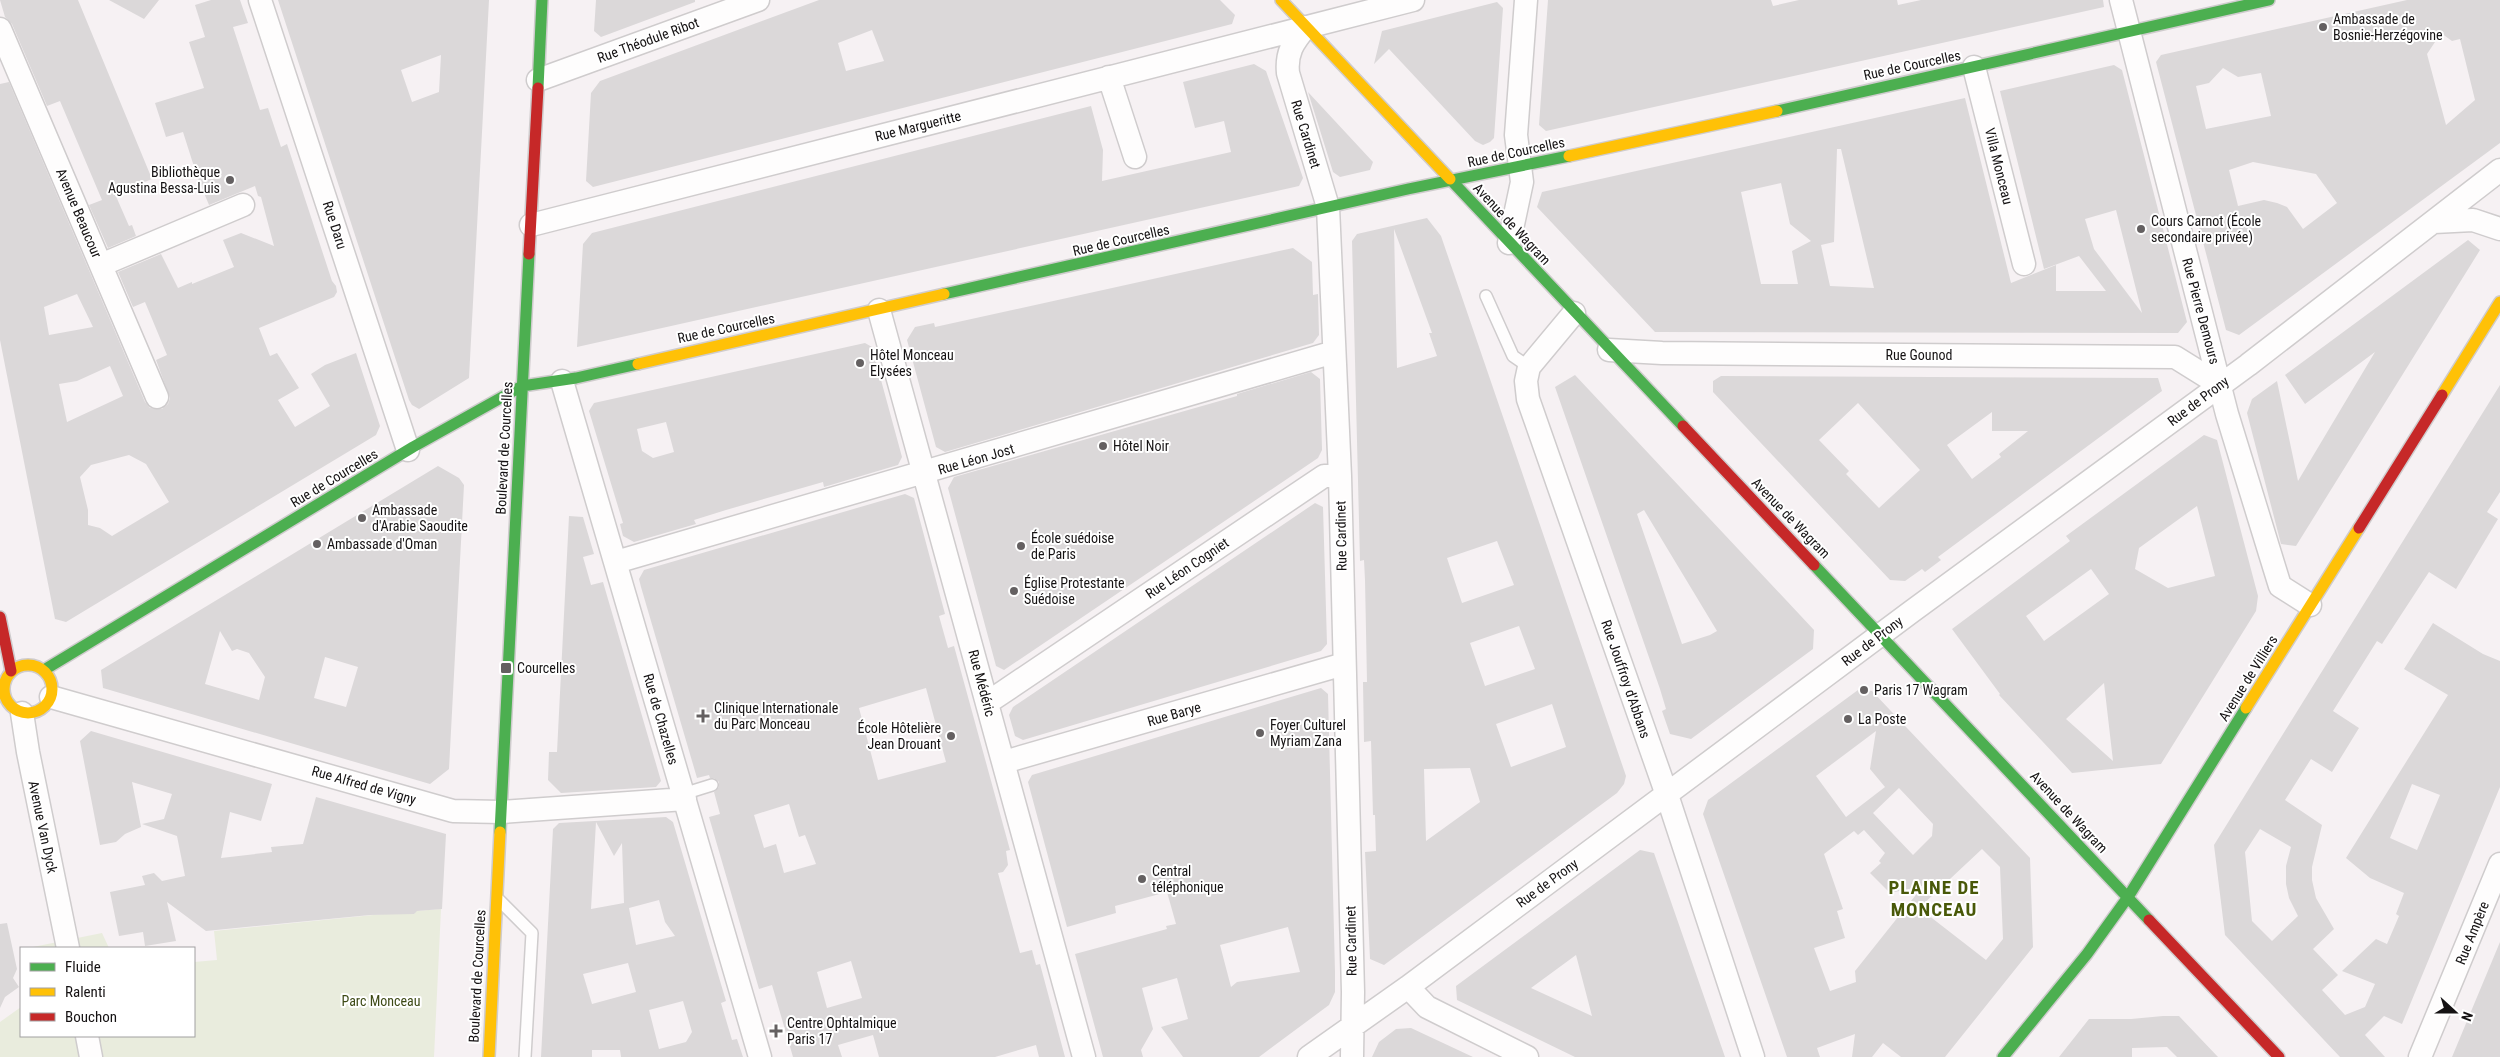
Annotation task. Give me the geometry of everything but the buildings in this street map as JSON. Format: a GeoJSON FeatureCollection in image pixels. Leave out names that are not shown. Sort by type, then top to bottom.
{"type":"FeatureCollection","features":[{"type":"Feature","properties":{"kind":"main road","name":"Boulevard de Courcelles"},"geometry":{"type":"LineString","coordinates":[[488,1057],[542,0]]}},
{"type":"Feature","properties":{"kind":"main road","name":"Avenue de Wagram"},"geometry":{"type":"LineString","coordinates":[[1281,0],[1574,313],[1881,634],[2279,1057]]}},
{"type":"Feature","properties":{"kind":"main road","name":"Rue de Courcelles"},"geometry":{"type":"LineString","coordinates":[[44,670],[408,450],[522,386],[562,381],[1328,207],[1521,167],[2269,0]]}},
{"type":"Feature","properties":{"kind":"main road","name":"Avenue de Villiers"},"geometry":{"type":"LineString","coordinates":[[2003,1057],[2087,954],[2128,897],[2500,302]]}},
{"type":"Feature","properties":{"kind":"main road"},"geometry":{"type":"LineString","coordinates":[[0,616],[11,671],[4,684],[2,697],[12,708],[22,713],[38,712],[51,697],[51,682],[44,670],[26,665],[11,671]]}},
{"type":"Feature","properties":{"kind":"street","name":"Rue Daru"},"geometry":{"type":"LineString","coordinates":[[260,0],[408,450]]}},
{"type":"Feature","properties":{"kind":"street","name":"Rue Théodule Ribot"},"geometry":{"type":"LineString","coordinates":[[538,80],[758,0]]}},
{"type":"Feature","properties":{"kind":"street","name":"Rue Margueritte"},"geometry":{"type":"LineString","coordinates":[[531,225],[1413,0]]}},
{"type":"Feature","properties":{"kind":"street"},"geometry":{"type":"LineString","coordinates":[[1509,243],[1522,182],[1516,134],[1526,0]]}},
{"type":"Feature","properties":{"kind":"street","name":"Rue Pierre Demours"},"geometry":{"type":"LineString","coordinates":[[2121,0],[2220,385],[2280,586],[2310,605]]}},
{"type":"Feature","properties":{"kind":"street","name":"Rue Cardinet"},"geometry":{"type":"LineString","coordinates":[[1306,27],[1293,43],[1287,58],[1288,73],[1328,207],[1340,476],[1353,1025],[1352,1057]]}},
{"type":"Feature","properties":{"kind":"street","name":"Avenue Beaucour"},"geometry":{"type":"LineString","coordinates":[[0,29],[157,397]]}},
{"type":"Feature","properties":{"kind":"street","name":"Villa Monceau"},"geometry":{"type":"LineString","coordinates":[[1974,67],[2024,264]]}},
{"type":"Feature","properties":{"kind":"street"},"geometry":{"type":"LineString","coordinates":[[1109,77],[1135,157]]}},
{"type":"Feature","properties":{"kind":"street","name":"Rue de Prony"},"geometry":{"type":"LineString","coordinates":[[1309,1057],[1408,986],[1881,634],[2220,385],[2500,170]]}},
{"type":"Feature","properties":{"kind":"street"},"geometry":{"type":"LineString","coordinates":[[101,265],[243,205]]}},
{"type":"Feature","properties":{"kind":"street"},"geometry":{"type":"LineString","coordinates":[[2434,222],[2473,220],[2500,229]]}},
{"type":"Feature","properties":{"kind":"street","name":"Rue Médéric"},"geometry":{"type":"LineString","coordinates":[[879,310],[1084,1057]]}},
{"type":"Feature","properties":{"kind":"street"},"geometry":{"type":"LineString","coordinates":[[1530,367],[1574,313]]}},
{"type":"Feature","properties":{"kind":"street","name":"Rue Gounod"},"geometry":{"type":"LineString","coordinates":[[1610,350],[1662,353],[2175,357],[2220,385]]}},
{"type":"Feature","properties":{"kind":"street","name":"Rue Léon Jost"},"geometry":{"type":"LineString","coordinates":[[616,562],[924,474],[1334,352]]}},
{"type":"Feature","properties":{"kind":"street","name":"Rue Jouffroy d'Abbans"},"geometry":{"type":"LineString","coordinates":[[1530,367],[1526,380],[1528,399],[1666,795],[1753,1057]]}},
{"type":"Feature","properties":{"kind":"street","name":"Rue de Chazelles"},"geometry":{"type":"LineString","coordinates":[[562,381],[760,1057]]}},
{"type":"Feature","properties":{"kind":"street","name":"Rue Léon Cogniet"},"geometry":{"type":"LineString","coordinates":[[987,703],[1324,476],[1340,476]]}},
{"type":"Feature","properties":{"kind":"street","name":"Rue Barye"},"geometry":{"type":"LineString","coordinates":[[1004,762],[1344,664]]}},
{"type":"Feature","properties":{"kind":"street","name":"Rue Alfred de Vigny"},"geometry":{"type":"LineString","coordinates":[[51,697],[453,811],[501,812],[684,796]]}},
{"type":"Feature","properties":{"kind":"street","name":"Avenue Van Dyck"},"geometry":{"type":"LineString","coordinates":[[22,713],[28,752],[67,944]]}},
{"type":"Feature","properties":{"kind":"street","name":"Rue Ampère"},"geometry":{"type":"LineString","coordinates":[[2420,1057],[2500,864]]}},
{"type":"Feature","properties":{"kind":"street"},"geometry":{"type":"LineString","coordinates":[[1408,986],[1427,1007],[1527,1057]]}},
{"type":"Feature","properties":{"kind":"street"},"geometry":{"type":"LineString","coordinates":[[87,1037],[91,1057]]}},
{"type":"Feature","properties":{"kind":"lane"},"geometry":{"type":"LineString","coordinates":[[1486,296],[1513,356],[1530,367]]}},
{"type":"Feature","properties":{"kind":"lane"},"geometry":{"type":"LineString","coordinates":[[684,796],[712,785]]}},
{"type":"Feature","properties":{"kind":"lane","name":"Boulevard de Courcelles"},"geometry":{"type":"LineString","coordinates":[[496,897],[532,933],[525,1057]]}},
{"type":"Feature","properties":{"kind":"green space","name":"Parc Monceau"},"geometry":{"type":"Polygon","coordinates":[[[441,909],[434,1057],[0,1057],[0,1022],[20,1008],[20,1037],[195,1037],[195,962],[217,960],[214,931],[403,912],[414,914],[416,911],[441,909]]]}},
{"type":"Feature","properties":{"kind":"green space"},"geometry":{"type":"Polygon","coordinates":[[[102,933],[109,947],[33,947],[102,933]]]}},
{"type":"Feature","properties":{"kind":"traffic: fast"},"geometry":{"type":"LineString","coordinates":[[538,88],[542,0]]}},
{"type":"Feature","properties":{"kind":"traffic: fast"},"geometry":{"type":"LineString","coordinates":[[1777,111],[2269,0]]}},
{"type":"Feature","properties":{"kind":"traffic: fast"},"geometry":{"type":"LineString","coordinates":[[944,294],[1408,189],[1569,156]]}},
{"type":"Feature","properties":{"kind":"traffic: fast"},"geometry":{"type":"LineString","coordinates":[[1450,179],[1683,426]]}},
{"type":"Feature","properties":{"kind":"traffic: fast"},"geometry":{"type":"LineString","coordinates":[[500,832],[529,254]]}},
{"type":"Feature","properties":{"kind":"traffic: fast"},"geometry":{"type":"LineString","coordinates":[[44,670],[413,447],[522,386],[576,378],[638,364]]}},
{"type":"Feature","properties":{"kind":"traffic: fast"},"geometry":{"type":"LineString","coordinates":[[1814,565],[2149,920]]}},
{"type":"Feature","properties":{"kind":"traffic: fast"},"geometry":{"type":"LineString","coordinates":[[2003,1057],[2087,954],[2128,897],[2246,708]]}},
{"type":"Feature","properties":{"kind":"traffic: slow"},"geometry":{"type":"LineString","coordinates":[[1281,0],[1450,179]]}},
{"type":"Feature","properties":{"kind":"traffic: slow"},"geometry":{"type":"LineString","coordinates":[[1569,156],[1777,111]]}},
{"type":"Feature","properties":{"kind":"traffic: slow"},"geometry":{"type":"LineString","coordinates":[[638,364],[944,294]]}},
{"type":"Feature","properties":{"kind":"traffic: slow"},"geometry":{"type":"LineString","coordinates":[[2442,395],[2500,302]]}},
{"type":"Feature","properties":{"kind":"traffic: slow"},"geometry":{"type":"LineString","coordinates":[[2246,708],[2359,528]]}},
{"type":"Feature","properties":{"kind":"traffic: slow"},"geometry":{"type":"LineString","coordinates":[[23,665],[33,665],[42,669],[48,675],[51,680],[52,689],[51,698],[42,709],[33,713],[23,713],[14,709],[8,703],[4,694],[4,684],[8,675],[14,669],[23,665]]}},
{"type":"Feature","properties":{"kind":"traffic: slow"},"geometry":{"type":"LineString","coordinates":[[489,1057],[500,832]]}},
{"type":"Feature","properties":{"kind":"traffic: jam"},"geometry":{"type":"LineString","coordinates":[[529,254],[538,88]]}},
{"type":"Feature","properties":{"kind":"traffic: jam"},"geometry":{"type":"LineString","coordinates":[[2359,528],[2442,395]]}},
{"type":"Feature","properties":{"kind":"traffic: jam"},"geometry":{"type":"LineString","coordinates":[[1683,426],[1814,565]]}},
{"type":"Feature","properties":{"kind":"traffic: jam"},"geometry":{"type":"LineString","coordinates":[[0,617],[11,671]]}},
{"type":"Feature","properties":{"kind":"traffic: jam"},"geometry":{"type":"LineString","coordinates":[[2149,920],[2279,1057]]}},
{"type":"Feature","properties":{"kind":"place","name":"Ambassade de Bosnie-Herzégovine"},"geometry":{"type":"Point","coordinates":[2323,27]}},
{"type":"Feature","properties":{"kind":"place","name":"Bibliothèque Agustina Bessa-Luis"},"geometry":{"type":"Point","coordinates":[230,180]}},
{"type":"Feature","properties":{"kind":"place","name":"Cours Carnot (École secondaire privée)"},"geometry":{"type":"Point","coordinates":[2141,229]}},
{"type":"Feature","properties":{"kind":"place","name":"Hôtel Monceau Elysées"},"geometry":{"type":"Point","coordinates":[860,363]}},
{"type":"Feature","properties":{"kind":"place","name":"Hôtel Noir"},"geometry":{"type":"Point","coordinates":[1103,446]}},
{"type":"Feature","properties":{"kind":"place","name":"Ambassade d'Arabie Saoudite"},"geometry":{"type":"Point","coordinates":[362,518]}},
{"type":"Feature","properties":{"kind":"place","name":"Ambassade d'Oman"},"geometry":{"type":"Point","coordinates":[317,544]}},
{"type":"Feature","properties":{"kind":"place","name":"École suédoise de Paris"},"geometry":{"type":"Point","coordinates":[1021,546]}},
{"type":"Feature","properties":{"kind":"place","name":"Église Protestante Suédoise"},"geometry":{"type":"Point","coordinates":[1014,591]}},
{"type":"Feature","properties":{"kind":"place","name":"Courcelles"},"geometry":{"type":"Point","coordinates":[506,668]}},
{"type":"Feature","properties":{"kind":"place","name":"Paris 17 Wagram"},"geometry":{"type":"Point","coordinates":[1864,690]}},
{"type":"Feature","properties":{"kind":"place","name":"Clinique Internationale du Parc Monceau"},"geometry":{"type":"Point","coordinates":[703,716]}},
{"type":"Feature","properties":{"kind":"place","name":"La Poste"},"geometry":{"type":"Point","coordinates":[1848,719]}},
{"type":"Feature","properties":{"kind":"place","name":"Foyer Culturel Myriam Zana"},"geometry":{"type":"Point","coordinates":[1260,733]}},
{"type":"Feature","properties":{"kind":"place","name":"École Hôtelière Jean Drouant"},"geometry":{"type":"Point","coordinates":[951,736]}},
{"type":"Feature","properties":{"kind":"place","name":"Central téléphonique"},"geometry":{"type":"Point","coordinates":[1142,879]}},
{"type":"Feature","properties":{"kind":"place","name":"Centre Ophtalmique Paris 17"},"geometry":{"type":"Point","coordinates":[776,1031]}},
{"type":"Feature","properties":{"kind":"district","name":"PLAINE DE MONCEAU"},"geometry":{"type":"Point","coordinates":[1934,898]}}]}
